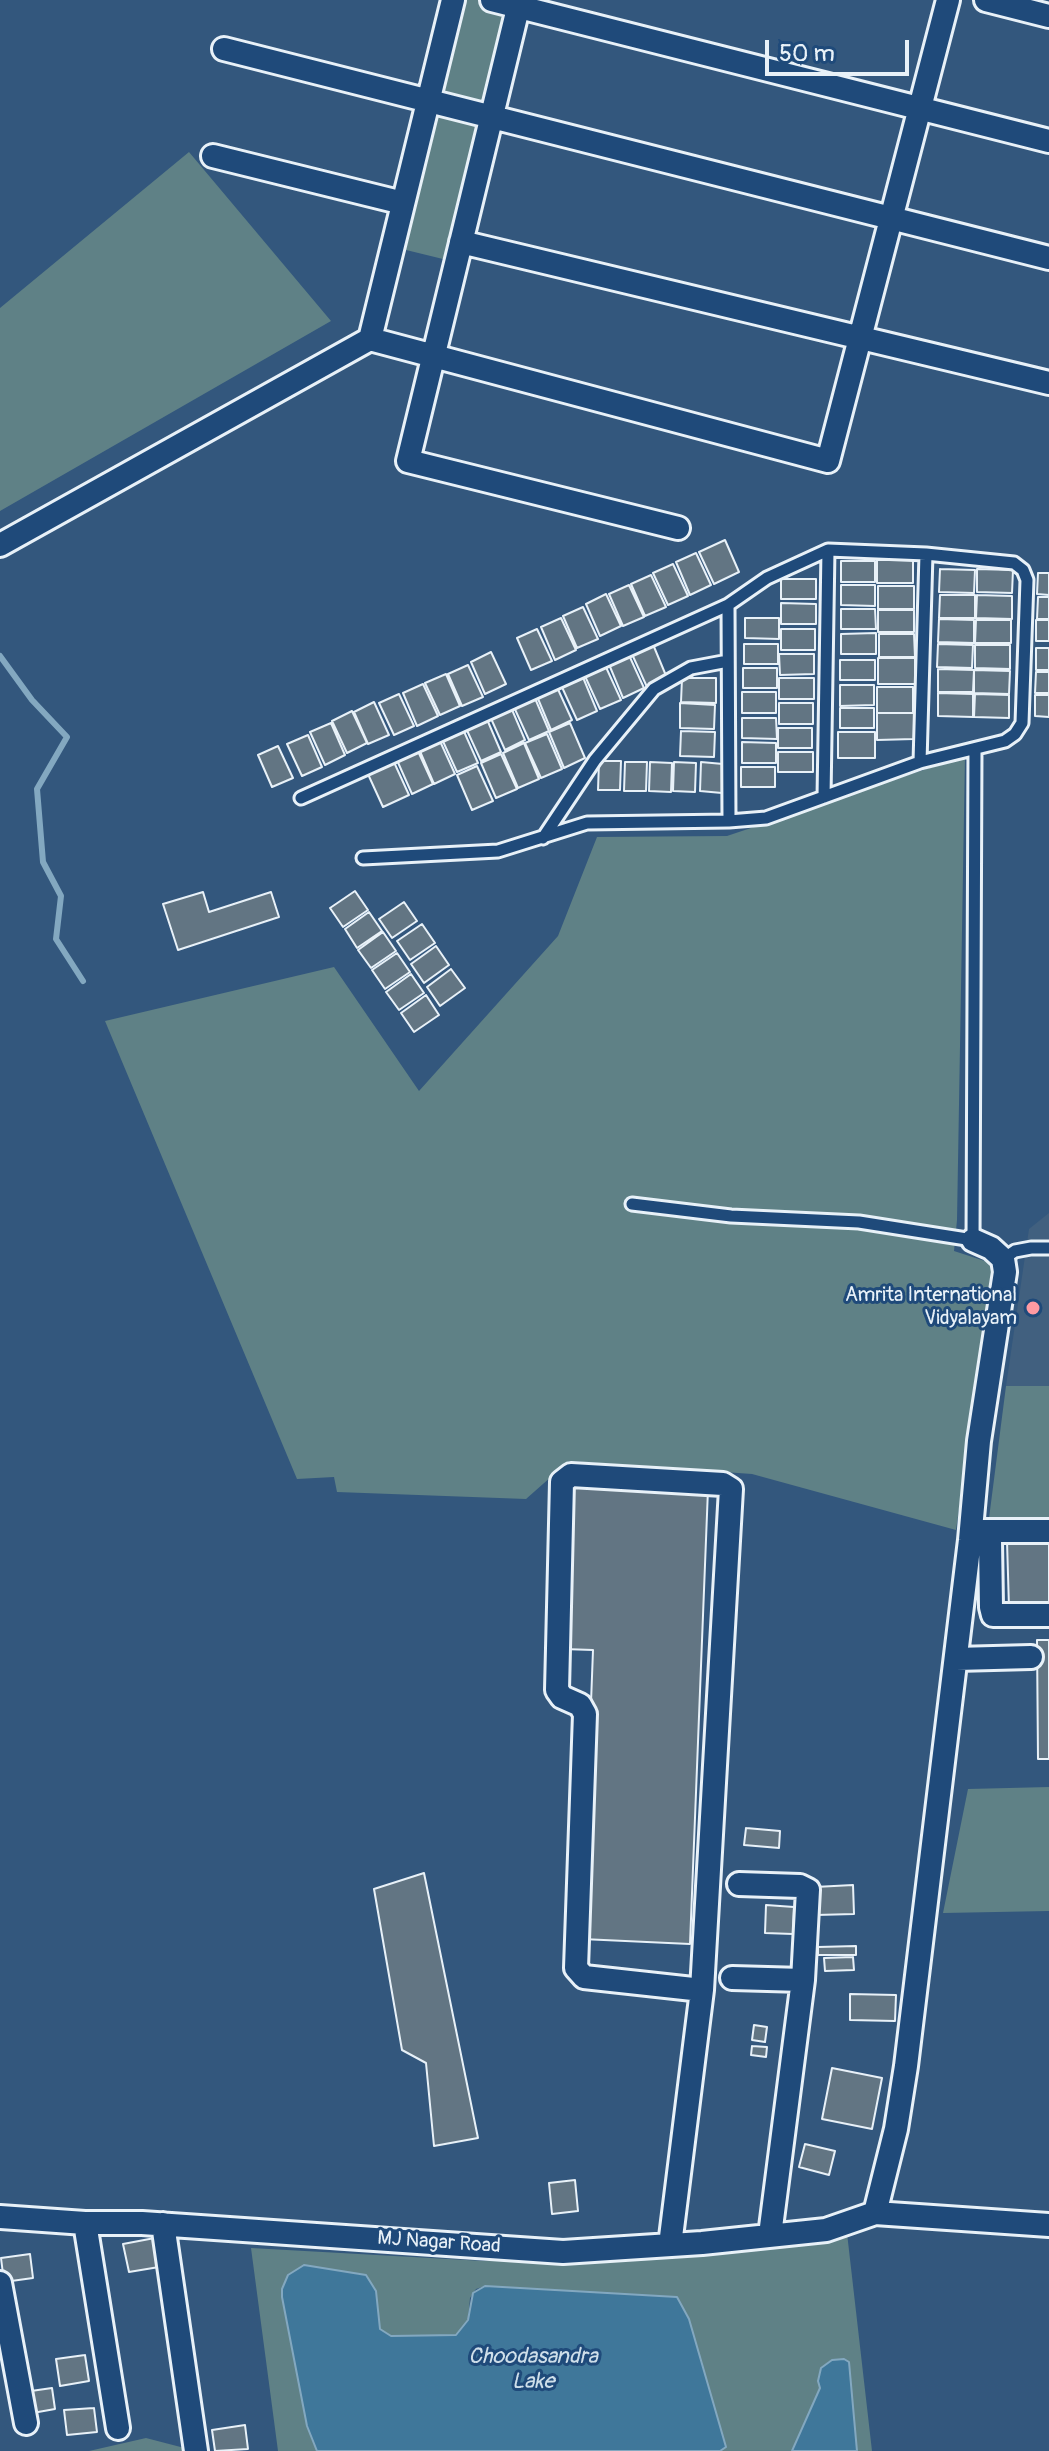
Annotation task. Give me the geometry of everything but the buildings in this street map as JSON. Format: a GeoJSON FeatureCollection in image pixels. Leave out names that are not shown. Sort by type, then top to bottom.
{"type":"FeatureCollection","features":[{"type":"Feature","properties":{"kind":"street"},"geometry":{"type":"LineString","coordinates":[[370,339],[453,0]]}},
{"type":"Feature","properties":{"kind":"street"},"geometry":{"type":"LineString","coordinates":[[492,0],[519,3],[1049,141]]}},
{"type":"Feature","properties":{"kind":"street"},"geometry":{"type":"LineString","coordinates":[[0,545],[370,339],[828,461],[948,0]]}},
{"type":"Feature","properties":{"kind":"street"},"geometry":{"type":"LineString","coordinates":[[986,0],[1049,16]]}},
{"type":"Feature","properties":{"kind":"street"},"geometry":{"type":"LineString","coordinates":[[519,3],[408,461],[678,528]]}},
{"type":"Feature","properties":{"kind":"street"},"geometry":{"type":"LineString","coordinates":[[224,49],[1049,258]]}},
{"type":"Feature","properties":{"kind":"street"},"geometry":{"type":"LineString","coordinates":[[213,156],[403,203]]}},
{"type":"Feature","properties":{"kind":"street"},"geometry":{"type":"LineString","coordinates":[[461,242],[1049,383]]}},
{"type":"Feature","properties":{"kind":"street"},"geometry":{"type":"LineString","coordinates":[[973,1240],[991,1248],[1003,1259],[1005,1272],[979,1441],[981,1536],[991,1613],[997,1616],[1049,1615]]}},
{"type":"Feature","properties":{"kind":"street"},"geometry":{"type":"LineString","coordinates":[[670,2245],[702,1990],[731,1489],[723,1484],[571,1475],[562,1482],[557,1690],[562,1697],[580,1705],[585,1714],[576,1968],[584,1977],[702,1990]]}},
{"type":"Feature","properties":{"kind":"street"},"geometry":{"type":"LineString","coordinates":[[981,1536],[1049,1531]]}},
{"type":"Feature","properties":{"kind":"street"},"geometry":{"type":"LineString","coordinates":[[981,1536],[956,1659],[906,2066],[896,2129],[875,2213],[1049,2225]]}},
{"type":"Feature","properties":{"kind":"street"},"geometry":{"type":"LineString","coordinates":[[956,1659],[1031,1657]]}},
{"type":"Feature","properties":{"kind":"street"},"geometry":{"type":"LineString","coordinates":[[739,1884],[800,1886],[808,1890],[803,1980],[770,2235]]}},
{"type":"Feature","properties":{"kind":"street"},"geometry":{"type":"LineString","coordinates":[[732,1978],[803,1980]]}},
{"type":"Feature","properties":{"kind":"street","name":"MJ Nagar Road"},"geometry":{"type":"LineString","coordinates":[[0,2217],[163,2224],[563,2252],[826,2230],[875,2213]]}},
{"type":"Feature","properties":{"kind":"street"},"geometry":{"type":"LineString","coordinates":[[85,2223],[118,2428]]}},
{"type":"Feature","properties":{"kind":"street"},"geometry":{"type":"LineString","coordinates":[[163,2224],[196,2451]]}},
{"type":"Feature","properties":{"kind":"street"},"geometry":{"type":"LineString","coordinates":[[0,2283],[26,2423]]}},
{"type":"Feature","properties":{"kind":"lane"},"geometry":{"type":"LineString","coordinates":[[824,797],[828,550]]}},
{"type":"Feature","properties":{"kind":"lane"},"geometry":{"type":"LineString","coordinates":[[301,798],[728,605],[767,578],[828,550],[926,554],[1014,563],[1023,570],[1027,580],[1022,723],[1015,734],[1005,741],[920,762],[766,818],[587,823],[498,851],[363,858]]}},
{"type":"Feature","properties":{"kind":"lane"},"geometry":{"type":"LineString","coordinates":[[920,762],[926,554]]}},
{"type":"Feature","properties":{"kind":"lane"},"geometry":{"type":"LineString","coordinates":[[728,605],[729,821]]}},
{"type":"Feature","properties":{"kind":"lane"},"geometry":{"type":"LineString","coordinates":[[543,838],[595,760],[654,689],[691,668],[728,661]]}},
{"type":"Feature","properties":{"kind":"lane"},"geometry":{"type":"LineString","coordinates":[[632,1204],[731,1216],[859,1222],[973,1240],[975,749]]}},
{"type":"Feature","properties":{"kind":"lane"},"geometry":{"type":"LineString","coordinates":[[1003,1259],[1015,1251],[1049,1248]]}},
{"type":"Feature","properties":{"kind":"shaded area","name":"Amrita International Vidyalayam"},"geometry":{"type":"Polygon","coordinates":[[[1049,1213],[1049,1386],[1006,1386],[1029,1229],[1049,1213]]]}},
{"type":"Feature","properties":{"kind":"green space"},"geometry":{"type":"Polygon","coordinates":[[[462,0],[510,0],[447,260],[402,249],[462,0]]]}},
{"type":"Feature","properties":{"kind":"green space"},"geometry":{"type":"Polygon","coordinates":[[[189,152],[331,321],[0,511],[0,308],[189,152]]]}},
{"type":"Feature","properties":{"kind":"green space"},"geometry":{"type":"Polygon","coordinates":[[[965,756],[954,1251],[994,1264],[956,1530],[752,1474],[569,1461],[526,1499],[337,1492],[334,1477],[297,1479],[105,1021],[334,967],[419,1091],[558,936],[597,837],[727,836],[965,756]]]}},
{"type":"Feature","properties":{"kind":"green space"},"geometry":{"type":"Polygon","coordinates":[[[1006,1386],[1049,1386],[1049,1525],[988,1526],[1006,1386]]]}},
{"type":"Feature","properties":{"kind":"green space"},"geometry":{"type":"Polygon","coordinates":[[[1049,1787],[1049,1911],[943,1913],[968,1789],[1049,1787]]]}},
{"type":"Feature","properties":{"kind":"green space"},"geometry":{"type":"Polygon","coordinates":[[[847,2233],[872,2451],[857,2451],[849,2362],[831,2360],[821,2368],[820,2388],[792,2451],[720,2451],[726,2446],[485,2286],[476,2289],[470,2298],[468,2320],[456,2335],[391,2336],[380,2329],[376,2291],[366,2275],[304,2265],[288,2275],[282,2297],[312,2440],[317,2451],[278,2451],[251,2248],[484,2261],[693,2255],[847,2233]]]}},
{"type":"Feature","properties":{"kind":"green space"},"geometry":{"type":"Polygon","coordinates":[[[146,2438],[196,2451],[89,2451],[146,2438]]]}},
{"type":"Feature","properties":{"kind":"water","name":"Choodasandra Lake"},"geometry":{"type":"Polygon","coordinates":[[[304,2265],[366,2275],[376,2291],[380,2329],[391,2336],[456,2335],[468,2320],[473,2293],[485,2286],[677,2297],[689,2319],[726,2447],[720,2451],[317,2451],[307,2426],[282,2297],[288,2275],[304,2265]]]}},
{"type":"Feature","properties":{"kind":"water"},"geometry":{"type":"Polygon","coordinates":[[[832,2360],[849,2362],[857,2451],[792,2451],[820,2388],[821,2368],[832,2360]]]}},
{"type":"Feature","properties":{"kind":"waterway"},"geometry":{"type":"LineString","coordinates":[[0,656],[32,700],[67,737],[37,789],[43,862],[61,896],[56,939],[83,981]]}},
{"type":"Feature","properties":{"kind":"place","name":"Amrita International Vidyalayam"},"geometry":{"type":"Point","coordinates":[1033,1308]}}]}
